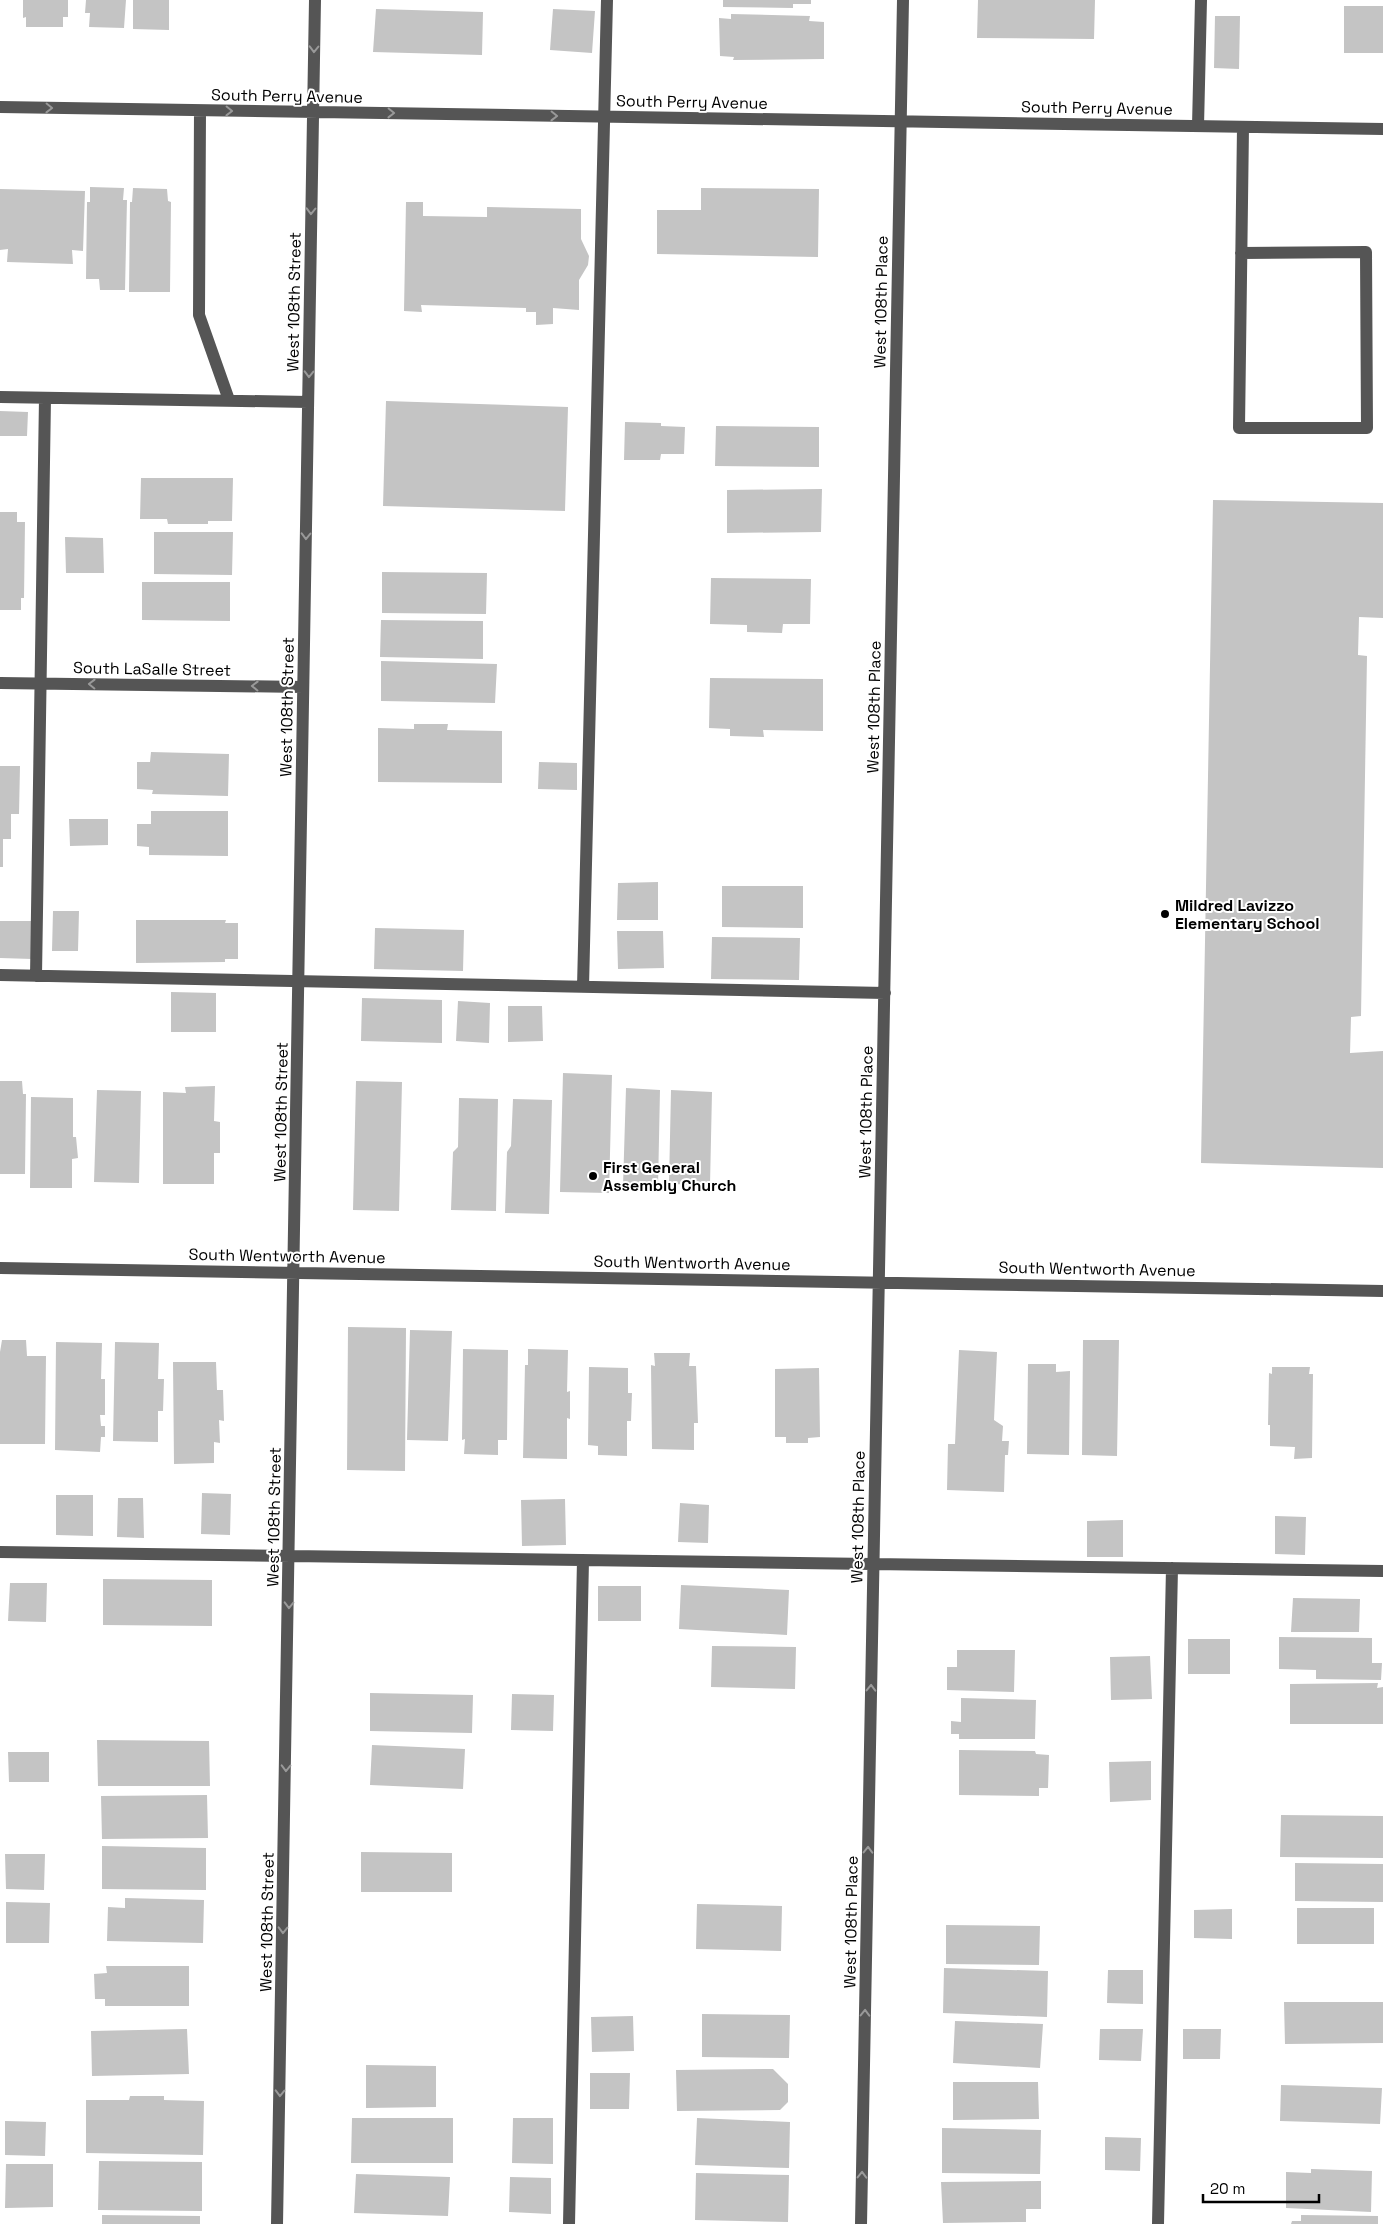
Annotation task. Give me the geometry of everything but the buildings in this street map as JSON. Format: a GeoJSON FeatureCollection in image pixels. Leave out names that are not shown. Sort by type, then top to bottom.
{"type":"FeatureCollection","features":[{"type":"Feature","properties":{"kind":"street","name":"West 108th Street"},"geometry":{"type":"LineString","coordinates":[[277,2224],[290,1556],[315,0]]}},
{"type":"Feature","properties":{"kind":"street"},"geometry":{"type":"LineString","coordinates":[[583,987],[607,0]]}},
{"type":"Feature","properties":{"kind":"street","name":"West 108th Place"},"geometry":{"type":"LineString","coordinates":[[862,2224],[903,0]]}},
{"type":"Feature","properties":{"kind":"street"},"geometry":{"type":"LineString","coordinates":[[1198,126],[1201,0]]}},
{"type":"Feature","properties":{"kind":"street","name":"South Perry Avenue"},"geometry":{"type":"LineString","coordinates":[[0,107],[1383,129]]}},
{"type":"Feature","properties":{"kind":"street"},"geometry":{"type":"LineString","coordinates":[[200,110],[199,315],[229,400]]}},
{"type":"Feature","properties":{"kind":"street"},"geometry":{"type":"LineString","coordinates":[[1241,254],[1366,252],[1367,428],[1239,428],[1241,254],[1243,127]]}},
{"type":"Feature","properties":{"kind":"street"},"geometry":{"type":"LineString","coordinates":[[0,397],[308,402]]}},
{"type":"Feature","properties":{"kind":"street"},"geometry":{"type":"LineString","coordinates":[[36,976],[39,683],[45,398]]}},
{"type":"Feature","properties":{"kind":"street","name":"South LaSalle Street"},"geometry":{"type":"LineString","coordinates":[[0,683],[304,687]]}},
{"type":"Feature","properties":{"kind":"street"},"geometry":{"type":"LineString","coordinates":[[0,976],[299,980],[885,993]]}},
{"type":"Feature","properties":{"kind":"street","name":"South Wentworth Avenue"},"geometry":{"type":"LineString","coordinates":[[0,1268],[1383,1291]]}},
{"type":"Feature","properties":{"kind":"street"},"geometry":{"type":"LineString","coordinates":[[0,1552],[1383,1570]]}},
{"type":"Feature","properties":{"kind":"street"},"geometry":{"type":"LineString","coordinates":[[569,2224],[583,1560]]}},
{"type":"Feature","properties":{"kind":"street"},"geometry":{"type":"LineString","coordinates":[[1158,2224],[1172,1568]]}},
{"type":"Feature","properties":{"kind":"place","name":"Mildred Lavizzo Elementary School"},"geometry":{"type":"Point","coordinates":[1165,914]}},
{"type":"Feature","properties":{"kind":"place","name":"First General Assembly Church"},"geometry":{"type":"Point","coordinates":[593,1176]}}]}
